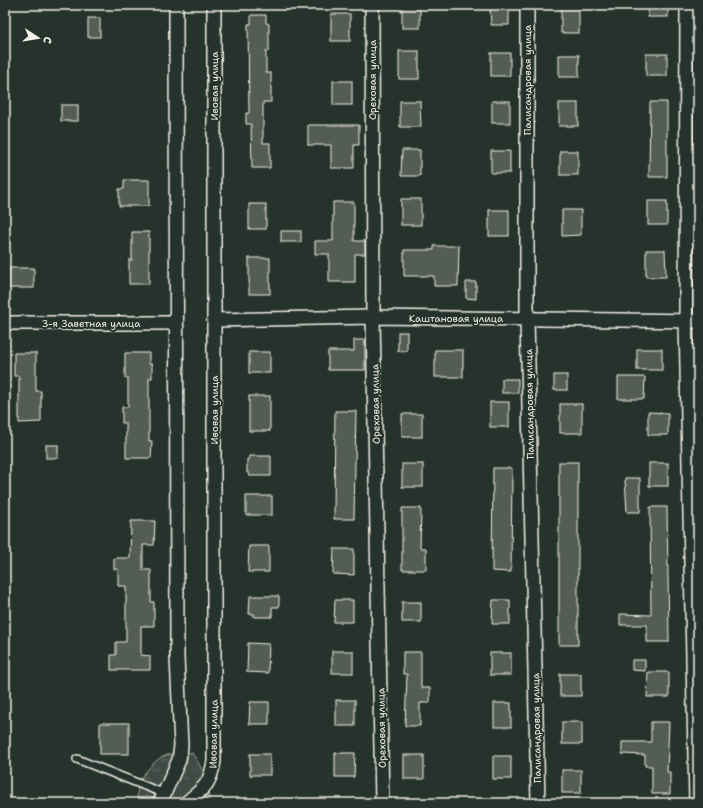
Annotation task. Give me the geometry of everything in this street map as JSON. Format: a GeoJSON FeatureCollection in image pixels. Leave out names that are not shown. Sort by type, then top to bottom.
{"type":"FeatureCollection","features":[{"type":"Feature","properties":{"kind":"street"},"geometry":{"type":"LineString","coordinates":[[162,798],[179,760],[181,746],[177,657],[176,5]]}},
{"type":"Feature","properties":{"kind":"street","name":"Ивовая улица"},"geometry":{"type":"LineString","coordinates":[[186,803],[204,788],[212,777],[214,761],[214,5]]}},
{"type":"Feature","properties":{"kind":"street","name":"Ореховая улица"},"geometry":{"type":"LineString","coordinates":[[372,5],[373,317],[382,803]]}},
{"type":"Feature","properties":{"kind":"street","name":"Палисандровая улица"},"geometry":{"type":"LineString","coordinates":[[527,5],[527,318],[538,803]]}},
{"type":"Feature","properties":{"kind":"street"},"geometry":{"type":"LineString","coordinates":[[687,5],[692,321],[696,803]]}},
{"type":"Feature","properties":{"kind":"street","name":"Каштановая улица"},"geometry":{"type":"LineString","coordinates":[[214,320],[373,317],[692,321]]}},
{"type":"Feature","properties":{"kind":"street","name":"3-я Заветная улица"},"geometry":{"type":"LineString","coordinates":[[5,323],[176,323]]}},
{"type":"Feature","properties":{"kind":"lane"},"geometry":{"type":"LineString","coordinates":[[77,759],[162,798]]}},
{"type":"Feature","properties":{"kind":"green space"},"geometry":{"type":"Polygon","coordinates":[[[181,752],[192,753],[200,765],[207,782],[209,803],[140,803],[137,800],[138,781],[160,758],[181,752]]]}},
{"type":"Feature","properties":{"kind":"building"},"geometry":{"type":"Polygon","coordinates":[[[402,5],[420,5],[420,28],[402,28],[402,5]]]}},
{"type":"Feature","properties":{"kind":"building"},"geometry":{"type":"Polygon","coordinates":[[[490,5],[509,5],[509,25],[491,25],[490,5]]]}},
{"type":"Feature","properties":{"kind":"building"},"geometry":{"type":"Polygon","coordinates":[[[561,5],[579,5],[579,33],[561,33],[561,5]]]}},
{"type":"Feature","properties":{"kind":"building"},"geometry":{"type":"Polygon","coordinates":[[[648,5],[668,5],[668,17],[648,17],[648,5]]]}},
{"type":"Feature","properties":{"kind":"building"},"geometry":{"type":"Polygon","coordinates":[[[331,14],[350,14],[350,41],[331,41],[331,14]]]}},
{"type":"Feature","properties":{"kind":"building"},"geometry":{"type":"Polygon","coordinates":[[[251,15],[266,15],[266,23],[269,24],[269,51],[266,51],[266,73],[271,73],[271,102],[263,102],[263,143],[270,143],[270,168],[252,168],[251,124],[246,124],[246,113],[249,113],[248,24],[251,24],[251,15]]]}},
{"type":"Feature","properties":{"kind":"building"},"geometry":{"type":"Polygon","coordinates":[[[88,18],[100,18],[100,37],[88,37],[88,18]]]}},
{"type":"Feature","properties":{"kind":"building"},"geometry":{"type":"Polygon","coordinates":[[[399,51],[419,51],[419,79],[399,79],[399,51]]]}},
{"type":"Feature","properties":{"kind":"building"},"geometry":{"type":"Polygon","coordinates":[[[491,53],[510,53],[510,76],[491,76],[491,53]]]}},
{"type":"Feature","properties":{"kind":"building"},"geometry":{"type":"Polygon","coordinates":[[[646,54],[667,54],[667,76],[646,76],[646,54]]]}},
{"type":"Feature","properties":{"kind":"building"},"geometry":{"type":"Polygon","coordinates":[[[559,55],[579,55],[579,77],[559,77],[559,55]]]}},
{"type":"Feature","properties":{"kind":"building"},"geometry":{"type":"Polygon","coordinates":[[[333,81],[352,81],[352,105],[333,105],[333,81]]]}},
{"type":"Feature","properties":{"kind":"building"},"geometry":{"type":"Polygon","coordinates":[[[400,101],[420,101],[421,127],[400,127],[400,101]]]}},
{"type":"Feature","properties":{"kind":"building"},"geometry":{"type":"Polygon","coordinates":[[[492,101],[510,101],[510,123],[492,123],[492,101]]]}},
{"type":"Feature","properties":{"kind":"building"},"geometry":{"type":"Polygon","coordinates":[[[650,102],[667,102],[667,177],[649,177],[650,102]]]}},
{"type":"Feature","properties":{"kind":"building"},"geometry":{"type":"Polygon","coordinates":[[[559,103],[578,103],[578,126],[559,126],[559,103]]]}},
{"type":"Feature","properties":{"kind":"building"},"geometry":{"type":"Polygon","coordinates":[[[61,105],[78,105],[78,121],[61,121],[61,105]]]}},
{"type":"Feature","properties":{"kind":"building"},"geometry":{"type":"Polygon","coordinates":[[[308,125],[359,125],[359,145],[354,145],[354,168],[331,168],[331,145],[308,145],[308,125]]]}},
{"type":"Feature","properties":{"kind":"building"},"geometry":{"type":"Polygon","coordinates":[[[402,150],[420,150],[420,176],[401,176],[402,150]]]}},
{"type":"Feature","properties":{"kind":"building"},"geometry":{"type":"Polygon","coordinates":[[[491,151],[510,151],[510,173],[491,173],[491,151]]]}},
{"type":"Feature","properties":{"kind":"building"},"geometry":{"type":"Polygon","coordinates":[[[560,151],[578,151],[578,175],[560,175],[560,151]]]}},
{"type":"Feature","properties":{"kind":"building"},"geometry":{"type":"Polygon","coordinates":[[[124,180],[149,180],[149,206],[119,206],[119,189],[124,189],[124,180]]]}},
{"type":"Feature","properties":{"kind":"building"},"geometry":{"type":"Polygon","coordinates":[[[401,199],[421,199],[421,225],[401,225],[401,199]]]}},
{"type":"Feature","properties":{"kind":"building"},"geometry":{"type":"Polygon","coordinates":[[[648,201],[667,201],[667,225],[648,225],[648,201]]]}},
{"type":"Feature","properties":{"kind":"building"},"geometry":{"type":"Polygon","coordinates":[[[333,202],[354,202],[354,241],[365,241],[365,254],[355,254],[355,282],[329,282],[329,254],[315,254],[315,241],[333,241],[333,202]]]}},
{"type":"Feature","properties":{"kind":"building"},"geometry":{"type":"Polygon","coordinates":[[[249,204],[266,204],[266,229],[249,229],[249,204]]]}},
{"type":"Feature","properties":{"kind":"building"},"geometry":{"type":"Polygon","coordinates":[[[489,210],[509,210],[509,236],[489,236],[489,210]]]}},
{"type":"Feature","properties":{"kind":"building"},"geometry":{"type":"Polygon","coordinates":[[[562,210],[581,210],[581,235],[562,236],[562,210]]]}},
{"type":"Feature","properties":{"kind":"building"},"geometry":{"type":"Polygon","coordinates":[[[281,231],[301,231],[301,242],[281,242],[281,231]]]}},
{"type":"Feature","properties":{"kind":"building"},"geometry":{"type":"Polygon","coordinates":[[[132,232],[149,232],[149,284],[129,284],[129,260],[132,260],[132,232]]]}},
{"type":"Feature","properties":{"kind":"building"},"geometry":{"type":"Polygon","coordinates":[[[434,246],[459,246],[458,286],[434,286],[434,276],[404,276],[404,250],[434,250],[434,246]]]}},
{"type":"Feature","properties":{"kind":"building"},"geometry":{"type":"Polygon","coordinates":[[[646,250],[665,250],[666,277],[646,277],[646,250]]]}},
{"type":"Feature","properties":{"kind":"building"},"geometry":{"type":"Polygon","coordinates":[[[249,258],[270,258],[270,294],[249,294],[249,258]]]}},
{"type":"Feature","properties":{"kind":"building"},"geometry":{"type":"Polygon","coordinates":[[[9,268],[34,268],[34,288],[9,288],[9,268]]]}},
{"type":"Feature","properties":{"kind":"building"},"geometry":{"type":"Polygon","coordinates":[[[466,282],[476,282],[476,299],[466,298],[466,282]]]}},
{"type":"Feature","properties":{"kind":"building"},"geometry":{"type":"Polygon","coordinates":[[[398,332],[407,332],[407,351],[398,351],[398,332]]]}},
{"type":"Feature","properties":{"kind":"building"},"geometry":{"type":"Polygon","coordinates":[[[354,340],[365,340],[365,370],[328,370],[328,351],[354,351],[354,340]]]}},
{"type":"Feature","properties":{"kind":"building"},"geometry":{"type":"Polygon","coordinates":[[[637,349],[662,349],[662,370],[637,370],[637,349]]]}},
{"type":"Feature","properties":{"kind":"building"},"geometry":{"type":"Polygon","coordinates":[[[435,350],[463,350],[463,377],[435,377],[435,350]]]}},
{"type":"Feature","properties":{"kind":"building"},"geometry":{"type":"Polygon","coordinates":[[[249,352],[270,352],[270,373],[249,373],[249,352]]]}},
{"type":"Feature","properties":{"kind":"building"},"geometry":{"type":"Polygon","coordinates":[[[14,353],[36,353],[36,391],[41,391],[41,422],[19,423],[19,376],[14,376],[14,353]]]}},
{"type":"Feature","properties":{"kind":"building"},"geometry":{"type":"Polygon","coordinates":[[[125,353],[149,353],[149,364],[152,364],[152,378],[149,378],[149,441],[152,441],[151,458],[126,458],[126,423],[122,423],[122,407],[128,407],[128,378],[125,378],[125,353]]]}},
{"type":"Feature","properties":{"kind":"building"},"geometry":{"type":"Polygon","coordinates":[[[554,375],[567,375],[567,390],[554,390],[554,375]]]}},
{"type":"Feature","properties":{"kind":"building"},"geometry":{"type":"Polygon","coordinates":[[[618,377],[645,377],[644,399],[618,399],[618,377]]]}},
{"type":"Feature","properties":{"kind":"building"},"geometry":{"type":"Polygon","coordinates":[[[502,379],[518,379],[518,393],[502,393],[502,379]]]}},
{"type":"Feature","properties":{"kind":"building"},"geometry":{"type":"Polygon","coordinates":[[[249,396],[270,396],[270,431],[249,431],[249,396]]]}},
{"type":"Feature","properties":{"kind":"building"},"geometry":{"type":"Polygon","coordinates":[[[490,402],[509,402],[509,427],[490,427],[490,402]]]}},
{"type":"Feature","properties":{"kind":"building"},"geometry":{"type":"Polygon","coordinates":[[[560,404],[582,404],[582,433],[560,433],[560,404]]]}},
{"type":"Feature","properties":{"kind":"building"},"geometry":{"type":"Polygon","coordinates":[[[335,411],[356,411],[354,519],[334,519],[335,411]]]}},
{"type":"Feature","properties":{"kind":"building"},"geometry":{"type":"Polygon","coordinates":[[[648,412],[668,413],[668,435],[648,435],[648,412]]]}},
{"type":"Feature","properties":{"kind":"building"},"geometry":{"type":"Polygon","coordinates":[[[402,414],[422,414],[422,437],[402,437],[402,414]]]}},
{"type":"Feature","properties":{"kind":"building"},"geometry":{"type":"Polygon","coordinates":[[[46,445],[58,445],[58,458],[46,458],[46,445]]]}},
{"type":"Feature","properties":{"kind":"building"},"geometry":{"type":"Polygon","coordinates":[[[249,456],[271,456],[271,476],[249,476],[249,473],[247,473],[247,459],[249,459],[249,456]]]}},
{"type":"Feature","properties":{"kind":"building"},"geometry":{"type":"Polygon","coordinates":[[[559,462],[578,462],[578,645],[559,645],[559,462]]]}},
{"type":"Feature","properties":{"kind":"building"},"geometry":{"type":"Polygon","coordinates":[[[649,463],[668,463],[668,486],[649,486],[649,463]]]}},
{"type":"Feature","properties":{"kind":"building"},"geometry":{"type":"Polygon","coordinates":[[[402,464],[423,464],[423,487],[402,487],[402,464]]]}},
{"type":"Feature","properties":{"kind":"building"},"geometry":{"type":"Polygon","coordinates":[[[493,468],[512,468],[511,572],[492,571],[493,468]]]}},
{"type":"Feature","properties":{"kind":"building"},"geometry":{"type":"Polygon","coordinates":[[[625,478],[640,478],[640,512],[627,512],[625,478]]]}},
{"type":"Feature","properties":{"kind":"building"},"geometry":{"type":"Polygon","coordinates":[[[246,496],[272,496],[272,515],[246,515],[246,496]]]}},
{"type":"Feature","properties":{"kind":"building"},"geometry":{"type":"Polygon","coordinates":[[[650,507],[667,507],[669,642],[647,642],[647,625],[620,625],[620,614],[651,615],[650,507]]]}},
{"type":"Feature","properties":{"kind":"building"},"geometry":{"type":"Polygon","coordinates":[[[402,508],[421,508],[420,548],[426,548],[426,570],[402,570],[402,508]]]}},
{"type":"Feature","properties":{"kind":"building"},"geometry":{"type":"Polygon","coordinates":[[[131,521],[155,521],[154,545],[143,545],[143,570],[151,570],[151,602],[154,602],[154,626],[141,626],[141,655],[150,656],[150,670],[111,670],[111,655],[116,655],[116,642],[126,642],[126,586],[118,586],[118,569],[114,569],[114,558],[130,558],[131,521]]]}},
{"type":"Feature","properties":{"kind":"building"},"geometry":{"type":"Polygon","coordinates":[[[249,546],[269,546],[269,572],[248,572],[249,546]]]}},
{"type":"Feature","properties":{"kind":"building"},"geometry":{"type":"Polygon","coordinates":[[[334,549],[354,549],[354,575],[333,574],[334,549]]]}},
{"type":"Feature","properties":{"kind":"building"},"geometry":{"type":"Polygon","coordinates":[[[250,596],[279,596],[279,607],[272,607],[272,617],[254,617],[254,614],[249,614],[250,596]]]}},
{"type":"Feature","properties":{"kind":"building"},"geometry":{"type":"Polygon","coordinates":[[[335,600],[353,600],[353,622],[334,622],[335,600]]]}},
{"type":"Feature","properties":{"kind":"building"},"geometry":{"type":"Polygon","coordinates":[[[493,600],[510,600],[510,624],[492,624],[493,600]]]}},
{"type":"Feature","properties":{"kind":"building"},"geometry":{"type":"Polygon","coordinates":[[[402,602],[421,602],[421,622],[402,622],[402,602]]]}},
{"type":"Feature","properties":{"kind":"building"},"geometry":{"type":"Polygon","coordinates":[[[248,643],[269,644],[268,673],[247,672],[248,643]]]}},
{"type":"Feature","properties":{"kind":"building"},"geometry":{"type":"Polygon","coordinates":[[[332,651],[353,651],[353,673],[332,673],[332,651]]]}},
{"type":"Feature","properties":{"kind":"building"},"geometry":{"type":"Polygon","coordinates":[[[403,652],[421,652],[421,688],[430,688],[430,703],[420,703],[420,726],[405,726],[407,674],[403,674],[403,652]]]}},
{"type":"Feature","properties":{"kind":"building"},"geometry":{"type":"Polygon","coordinates":[[[490,653],[511,653],[511,675],[490,675],[490,653]]]}},
{"type":"Feature","properties":{"kind":"building"},"geometry":{"type":"Polygon","coordinates":[[[632,660],[645,660],[645,671],[632,670],[632,660]]]}},
{"type":"Feature","properties":{"kind":"building"},"geometry":{"type":"Polygon","coordinates":[[[648,672],[669,672],[669,697],[647,697],[648,672]]]}},
{"type":"Feature","properties":{"kind":"building"},"geometry":{"type":"Polygon","coordinates":[[[560,674],[581,674],[581,696],[560,696],[560,674]]]}},
{"type":"Feature","properties":{"kind":"building"},"geometry":{"type":"Polygon","coordinates":[[[336,700],[355,700],[355,726],[336,726],[336,700]]]}},
{"type":"Feature","properties":{"kind":"building"},"geometry":{"type":"Polygon","coordinates":[[[250,702],[269,702],[269,724],[249,724],[250,702]]]}},
{"type":"Feature","properties":{"kind":"building"},"geometry":{"type":"Polygon","coordinates":[[[494,703],[511,703],[511,727],[494,727],[494,703]]]}},
{"type":"Feature","properties":{"kind":"building"},"geometry":{"type":"Polygon","coordinates":[[[562,722],[582,722],[582,744],[562,744],[562,722]]]}},
{"type":"Feature","properties":{"kind":"building"},"geometry":{"type":"Polygon","coordinates":[[[651,722],[669,722],[667,772],[670,772],[670,794],[652,794],[652,766],[645,766],[645,755],[622,754],[622,742],[651,742],[651,722]]]}},
{"type":"Feature","properties":{"kind":"building"},"geometry":{"type":"Polygon","coordinates":[[[100,723],[129,723],[129,754],[100,754],[100,723]]]}},
{"type":"Feature","properties":{"kind":"building"},"geometry":{"type":"Polygon","coordinates":[[[335,753],[355,753],[354,777],[335,777],[335,753]]]}},
{"type":"Feature","properties":{"kind":"building"},"geometry":{"type":"Polygon","coordinates":[[[250,754],[270,754],[270,775],[250,775],[250,754]]]}},
{"type":"Feature","properties":{"kind":"building"},"geometry":{"type":"Polygon","coordinates":[[[404,755],[424,755],[424,779],[404,779],[404,755]]]}},
{"type":"Feature","properties":{"kind":"building"},"geometry":{"type":"Polygon","coordinates":[[[493,756],[511,756],[511,779],[493,779],[493,756]]]}},
{"type":"Feature","properties":{"kind":"building"},"geometry":{"type":"Polygon","coordinates":[[[562,770],[581,770],[581,793],[562,793],[562,770]]]}}]}
